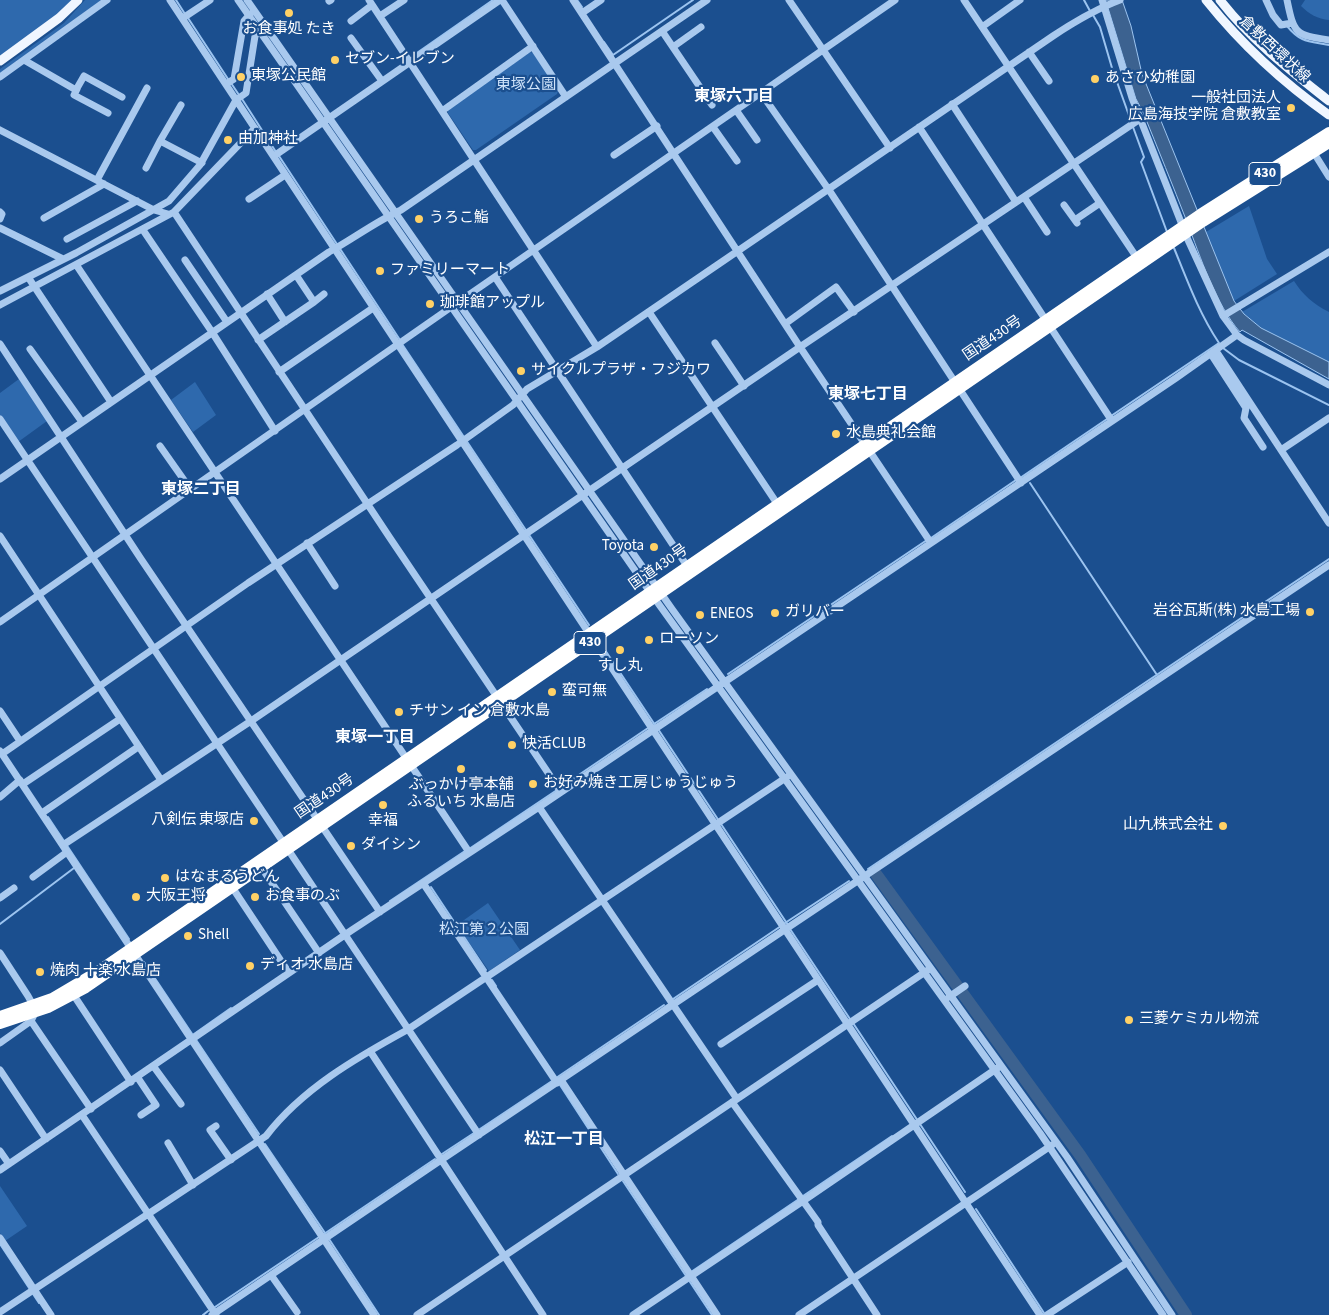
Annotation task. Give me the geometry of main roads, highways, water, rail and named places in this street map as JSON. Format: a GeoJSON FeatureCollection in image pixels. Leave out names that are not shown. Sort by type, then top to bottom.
{"type":"FeatureCollection","features":[{"type":"Feature","properties":{"kind":"highway","name":"国道430号"},"geometry":{"type":"LineString","coordinates":[[0,1024],[33,1013],[72,992],[133,952],[1329,132]]}},
{"type":"Feature","properties":{"kind":"highway","name":"国道430号"},"geometry":{"type":"LineString","coordinates":[[1202,218],[1329,144]]}},
{"type":"Feature","properties":{"kind":"highway","name":"国道430号"},"geometry":{"type":"LineString","coordinates":[[1047,324],[1137,258],[1171,240]]}},
{"type":"Feature","properties":{"kind":"highway","name":"国道430号"},"geometry":{"type":"LineString","coordinates":[[656,593],[687,566],[867,448]]}},
{"type":"Feature","properties":{"kind":"highway","name":"国道430号"},"geometry":{"type":"LineString","coordinates":[[0,1016],[33,1013]]}},
{"type":"Feature","properties":{"kind":"main road"},"geometry":{"type":"LineString","coordinates":[[0,61],[59,18],[78,0]]}},
{"type":"Feature","properties":{"kind":"main road","name":"倉敷西環状線"},"geometry":{"type":"LineString","coordinates":[[1206,0],[1236,37],[1261,61],[1287,84],[1329,115]]}},
{"type":"Feature","properties":{"kind":"main road","name":"倉敷西環状線"},"geometry":{"type":"LineString","coordinates":[[1220,0],[1269,52],[1329,101]]}},
{"type":"Feature","properties":{"kind":"waterway"},"geometry":{"type":"LineString","coordinates":[[176,0],[185,14]]}},
{"type":"Feature","properties":{"kind":"waterway"},"geometry":{"type":"LineString","coordinates":[[414,55],[493,0]]}},
{"type":"Feature","properties":{"kind":"waterway"},"geometry":{"type":"LineString","coordinates":[[577,0],[582,7]]}},
{"type":"Feature","properties":{"kind":"waterway"},"geometry":{"type":"LineString","coordinates":[[604,42],[613,55],[693,0]]}},
{"type":"Feature","properties":{"kind":"waterway"},"geometry":{"type":"LineString","coordinates":[[1084,0],[1090,11]]}},
{"type":"Feature","properties":{"kind":"waterway"},"geometry":{"type":"LineString","coordinates":[[1093,15],[1100,27],[1131,121]]}},
{"type":"Feature","properties":{"kind":"waterway"},"geometry":{"type":"LineString","coordinates":[[188,18],[228,79]]}},
{"type":"Feature","properties":{"kind":"waterway"},"geometry":{"type":"LineString","coordinates":[[1287,26],[1301,38],[1329,45]]}},
{"type":"Feature","properties":{"kind":"waterway"},"geometry":{"type":"LineString","coordinates":[[231,83],[239,95]]}},
{"type":"Feature","properties":{"kind":"waterway"},"geometry":{"type":"LineString","coordinates":[[242,99],[276,152]]}},
{"type":"Feature","properties":{"kind":"waterway"},"geometry":{"type":"LineString","coordinates":[[1133,127],[1144,157],[1141,162],[1167,232]]}},
{"type":"Feature","properties":{"kind":"waterway"},"geometry":{"type":"LineString","coordinates":[[279,156],[400,340]]}},
{"type":"Feature","properties":{"kind":"waterway"},"geometry":{"type":"LineString","coordinates":[[1174,248],[1199,308],[1219,343]]}},
{"type":"Feature","properties":{"kind":"waterway"},"geometry":{"type":"LineString","coordinates":[[1111,416],[1219,343]]}},
{"type":"Feature","properties":{"kind":"waterway"},"geometry":{"type":"LineString","coordinates":[[402,344],[589,625]]}},
{"type":"Feature","properties":{"kind":"waterway"},"geometry":{"type":"LineString","coordinates":[[1223,348],[1239,360],[1329,405]]}},
{"type":"Feature","properties":{"kind":"waterway"},"geometry":{"type":"LineString","coordinates":[[1020,478],[1107,419]]}},
{"type":"Feature","properties":{"kind":"waterway"},"geometry":{"type":"LineString","coordinates":[[931,538],[1016,480]]}},
{"type":"Feature","properties":{"kind":"waterway"},"geometry":{"type":"LineString","coordinates":[[1030,483],[1157,675]]}},
{"type":"Feature","properties":{"kind":"waterway"},"geometry":{"type":"LineString","coordinates":[[728,674],[927,540]]}},
{"type":"Feature","properties":{"kind":"waterway"},"geometry":{"type":"LineString","coordinates":[[868,869],[1329,559]]}},
{"type":"Feature","properties":{"kind":"waterway"},"geometry":{"type":"LineString","coordinates":[[601,644],[655,725]]}},
{"type":"Feature","properties":{"kind":"waterway"},"geometry":{"type":"LineString","coordinates":[[654,724],[707,689]]}},
{"type":"Feature","properties":{"kind":"waterway"},"geometry":{"type":"LineString","coordinates":[[561,787],[648,728]]}},
{"type":"Feature","properties":{"kind":"waterway"},"geometry":{"type":"LineString","coordinates":[[658,729],[788,925]]}},
{"type":"Feature","properties":{"kind":"waterway"},"geometry":{"type":"LineString","coordinates":[[469,849],[557,790]]}},
{"type":"Feature","properties":{"kind":"waterway"},"geometry":{"type":"LineString","coordinates":[[48,817],[129,939]]}},
{"type":"Feature","properties":{"kind":"waterway"},"geometry":{"type":"LineString","coordinates":[[390,901],[465,851]]}},
{"type":"Feature","properties":{"kind":"waterway"},"geometry":{"type":"LineString","coordinates":[[0,924],[74,868]]}},
{"type":"Feature","properties":{"kind":"waterway"},"geometry":{"type":"LineString","coordinates":[[876,874],[1080,1155],[1186,1315]]}},
{"type":"Feature","properties":{"kind":"waterway"},"geometry":{"type":"LineString","coordinates":[[785,923],[849,881]]}},
{"type":"Feature","properties":{"kind":"waterway"},"geometry":{"type":"LineString","coordinates":[[431,887],[486,970]]}},
{"type":"Feature","properties":{"kind":"waterway"},"geometry":{"type":"LineString","coordinates":[[673,999],[781,926]]}},
{"type":"Feature","properties":{"kind":"waterway"},"geometry":{"type":"LineString","coordinates":[[790,929],[850,1019]]}},
{"type":"Feature","properties":{"kind":"waterway"},"geometry":{"type":"LineString","coordinates":[[144,962],[259,1134]]}},
{"type":"Feature","properties":{"kind":"waterway"},"geometry":{"type":"LineString","coordinates":[[492,980],[496,986]]}},
{"type":"Feature","properties":{"kind":"waterway"},"geometry":{"type":"LineString","coordinates":[[556,1078],[664,1005]]}},
{"type":"Feature","properties":{"kind":"waterway"},"geometry":{"type":"LineString","coordinates":[[194,1034],[231,1008]]}},
{"type":"Feature","properties":{"kind":"waterway"},"geometry":{"type":"LineString","coordinates":[[853,1023],[965,1192]]}},
{"type":"Feature","properties":{"kind":"waterway"},"geometry":{"type":"LineString","coordinates":[[480,1129],[552,1081]]}},
{"type":"Feature","properties":{"kind":"waterway"},"geometry":{"type":"LineString","coordinates":[[560,1085],[618,1174]]}},
{"type":"Feature","properties":{"kind":"waterway"},"geometry":{"type":"LineString","coordinates":[[442,1154],[474,1133]]}},
{"type":"Feature","properties":{"kind":"waterway"},"geometry":{"type":"LineString","coordinates":[[803,1196],[892,1136]]}},
{"type":"Feature","properties":{"kind":"waterway"},"geometry":{"type":"LineString","coordinates":[[265,1144],[325,1233]]}},
{"type":"Feature","properties":{"kind":"waterway"},"geometry":{"type":"LineString","coordinates":[[324,1234],[435,1159]]}},
{"type":"Feature","properties":{"kind":"waterway"},"geometry":{"type":"LineString","coordinates":[[623,1181],[712,1315]]}},
{"type":"Feature","properties":{"kind":"waterway"},"geometry":{"type":"LineString","coordinates":[[691,1272],[799,1199]]}},
{"type":"Feature","properties":{"kind":"waterway"},"geometry":{"type":"LineString","coordinates":[[976,1209],[1044,1313]]}},
{"type":"Feature","properties":{"kind":"waterway"},"geometry":{"type":"LineString","coordinates":[[215,1307],[319,1237]]}},
{"type":"Feature","properties":{"kind":"waterway"},"geometry":{"type":"LineString","coordinates":[[329,1239],[379,1315]]}},
{"type":"Feature","properties":{"kind":"waterway"},"geometry":{"type":"LineString","coordinates":[[0,1244],[39,1303]]}},
{"type":"Feature","properties":{"kind":"waterway"},"geometry":{"type":"LineString","coordinates":[[203,1315],[208,1311]]}},
{"type":"Feature","properties":{"kind":"place","name":"お食事処 たき"},"geometry":{"type":"Point","coordinates":[289,13]}},
{"type":"Feature","properties":{"kind":"place","name":"セブン-イレブン"},"geometry":{"type":"Point","coordinates":[335,60]}},
{"type":"Feature","properties":{"kind":"place","name":"東塚公民館"},"geometry":{"type":"Point","coordinates":[241,77]}},
{"type":"Feature","properties":{"kind":"place","name":"あさひ幼稚園"},"geometry":{"type":"Point","coordinates":[1095,79]}},
{"type":"Feature","properties":{"kind":"place","name":"一般社団法人 広島海技学院 倉敷教室"},"geometry":{"type":"Point","coordinates":[1291,108]}},
{"type":"Feature","properties":{"kind":"place","name":"由加神社"},"geometry":{"type":"Point","coordinates":[228,140]}},
{"type":"Feature","properties":{"kind":"place","name":"うろこ鮨"},"geometry":{"type":"Point","coordinates":[419,219]}},
{"type":"Feature","properties":{"kind":"place","name":"ファミリーマート"},"geometry":{"type":"Point","coordinates":[380,271]}},
{"type":"Feature","properties":{"kind":"place","name":"珈琲館アップル"},"geometry":{"type":"Point","coordinates":[430,304]}},
{"type":"Feature","properties":{"kind":"place","name":"サイクルプラザ・フジカワ"},"geometry":{"type":"Point","coordinates":[521,371]}},
{"type":"Feature","properties":{"kind":"place","name":"水島典礼会館"},"geometry":{"type":"Point","coordinates":[836,434]}},
{"type":"Feature","properties":{"kind":"place","name":"Toyota"},"geometry":{"type":"Point","coordinates":[654,547]}},
{"type":"Feature","properties":{"kind":"place","name":"岩谷瓦斯(株) 水島工場"},"geometry":{"type":"Point","coordinates":[1310,612]}},
{"type":"Feature","properties":{"kind":"place","name":"ガリバー"},"geometry":{"type":"Point","coordinates":[775,613]}},
{"type":"Feature","properties":{"kind":"place","name":"ENEOS"},"geometry":{"type":"Point","coordinates":[700,615]}},
{"type":"Feature","properties":{"kind":"place","name":"ローソン"},"geometry":{"type":"Point","coordinates":[649,640]}},
{"type":"Feature","properties":{"kind":"place","name":"すし丸"},"geometry":{"type":"Point","coordinates":[620,650]}},
{"type":"Feature","properties":{"kind":"place","name":"蛮可無"},"geometry":{"type":"Point","coordinates":[552,692]}},
{"type":"Feature","properties":{"kind":"place","name":"チサン イン 倉敷水島"},"geometry":{"type":"Point","coordinates":[399,712]}},
{"type":"Feature","properties":{"kind":"place","name":"快活CLUB"},"geometry":{"type":"Point","coordinates":[512,745]}},
{"type":"Feature","properties":{"kind":"place","name":"ぶっかけ亭本舗 ふるいち 水島店"},"geometry":{"type":"Point","coordinates":[461,769]}},
{"type":"Feature","properties":{"kind":"place","name":"お好み焼き工房じゅうじゅう"},"geometry":{"type":"Point","coordinates":[533,784]}},
{"type":"Feature","properties":{"kind":"place","name":"幸福"},"geometry":{"type":"Point","coordinates":[383,805]}},
{"type":"Feature","properties":{"kind":"place","name":"八剣伝 東塚店"},"geometry":{"type":"Point","coordinates":[254,821]}},
{"type":"Feature","properties":{"kind":"place","name":"山九株式会社"},"geometry":{"type":"Point","coordinates":[1223,826]}},
{"type":"Feature","properties":{"kind":"place","name":"ダイシン"},"geometry":{"type":"Point","coordinates":[351,846]}},
{"type":"Feature","properties":{"kind":"place","name":"はなまるうどん"},"geometry":{"type":"Point","coordinates":[165,878]}},
{"type":"Feature","properties":{"kind":"place","name":"大阪王将"},"geometry":{"type":"Point","coordinates":[136,897]}},
{"type":"Feature","properties":{"kind":"place","name":"お食事のぶ"},"geometry":{"type":"Point","coordinates":[255,897]}},
{"type":"Feature","properties":{"kind":"place","name":"Shell"},"geometry":{"type":"Point","coordinates":[188,936]}},
{"type":"Feature","properties":{"kind":"place","name":"ディオ 水島店"},"geometry":{"type":"Point","coordinates":[250,966]}},
{"type":"Feature","properties":{"kind":"place","name":"焼肉 十楽 水島店"},"geometry":{"type":"Point","coordinates":[40,972]}},
{"type":"Feature","properties":{"kind":"place","name":"三菱ケミカル物流"},"geometry":{"type":"Point","coordinates":[1129,1020]}},
{"type":"Feature","properties":{"kind":"district","name":"東塚六丁目"},"geometry":{"type":"Point","coordinates":[734,97]}},
{"type":"Feature","properties":{"kind":"district","name":"東塚七丁目"},"geometry":{"type":"Point","coordinates":[868,395]}},
{"type":"Feature","properties":{"kind":"district","name":"東塚二丁目"},"geometry":{"type":"Point","coordinates":[201,490]}},
{"type":"Feature","properties":{"kind":"district","name":"東塚一丁目"},"geometry":{"type":"Point","coordinates":[375,738]}},
{"type":"Feature","properties":{"kind":"district","name":"松江一丁目"},"geometry":{"type":"Point","coordinates":[564,1140]}},
{"type":"Feature","properties":{"kind":"park label","name":"東塚公園"},"geometry":{"type":"Point","coordinates":[526,86]}},
{"type":"Feature","properties":{"kind":"park label","name":"松江第２公園"},"geometry":{"type":"Point","coordinates":[484,931]}}]}
